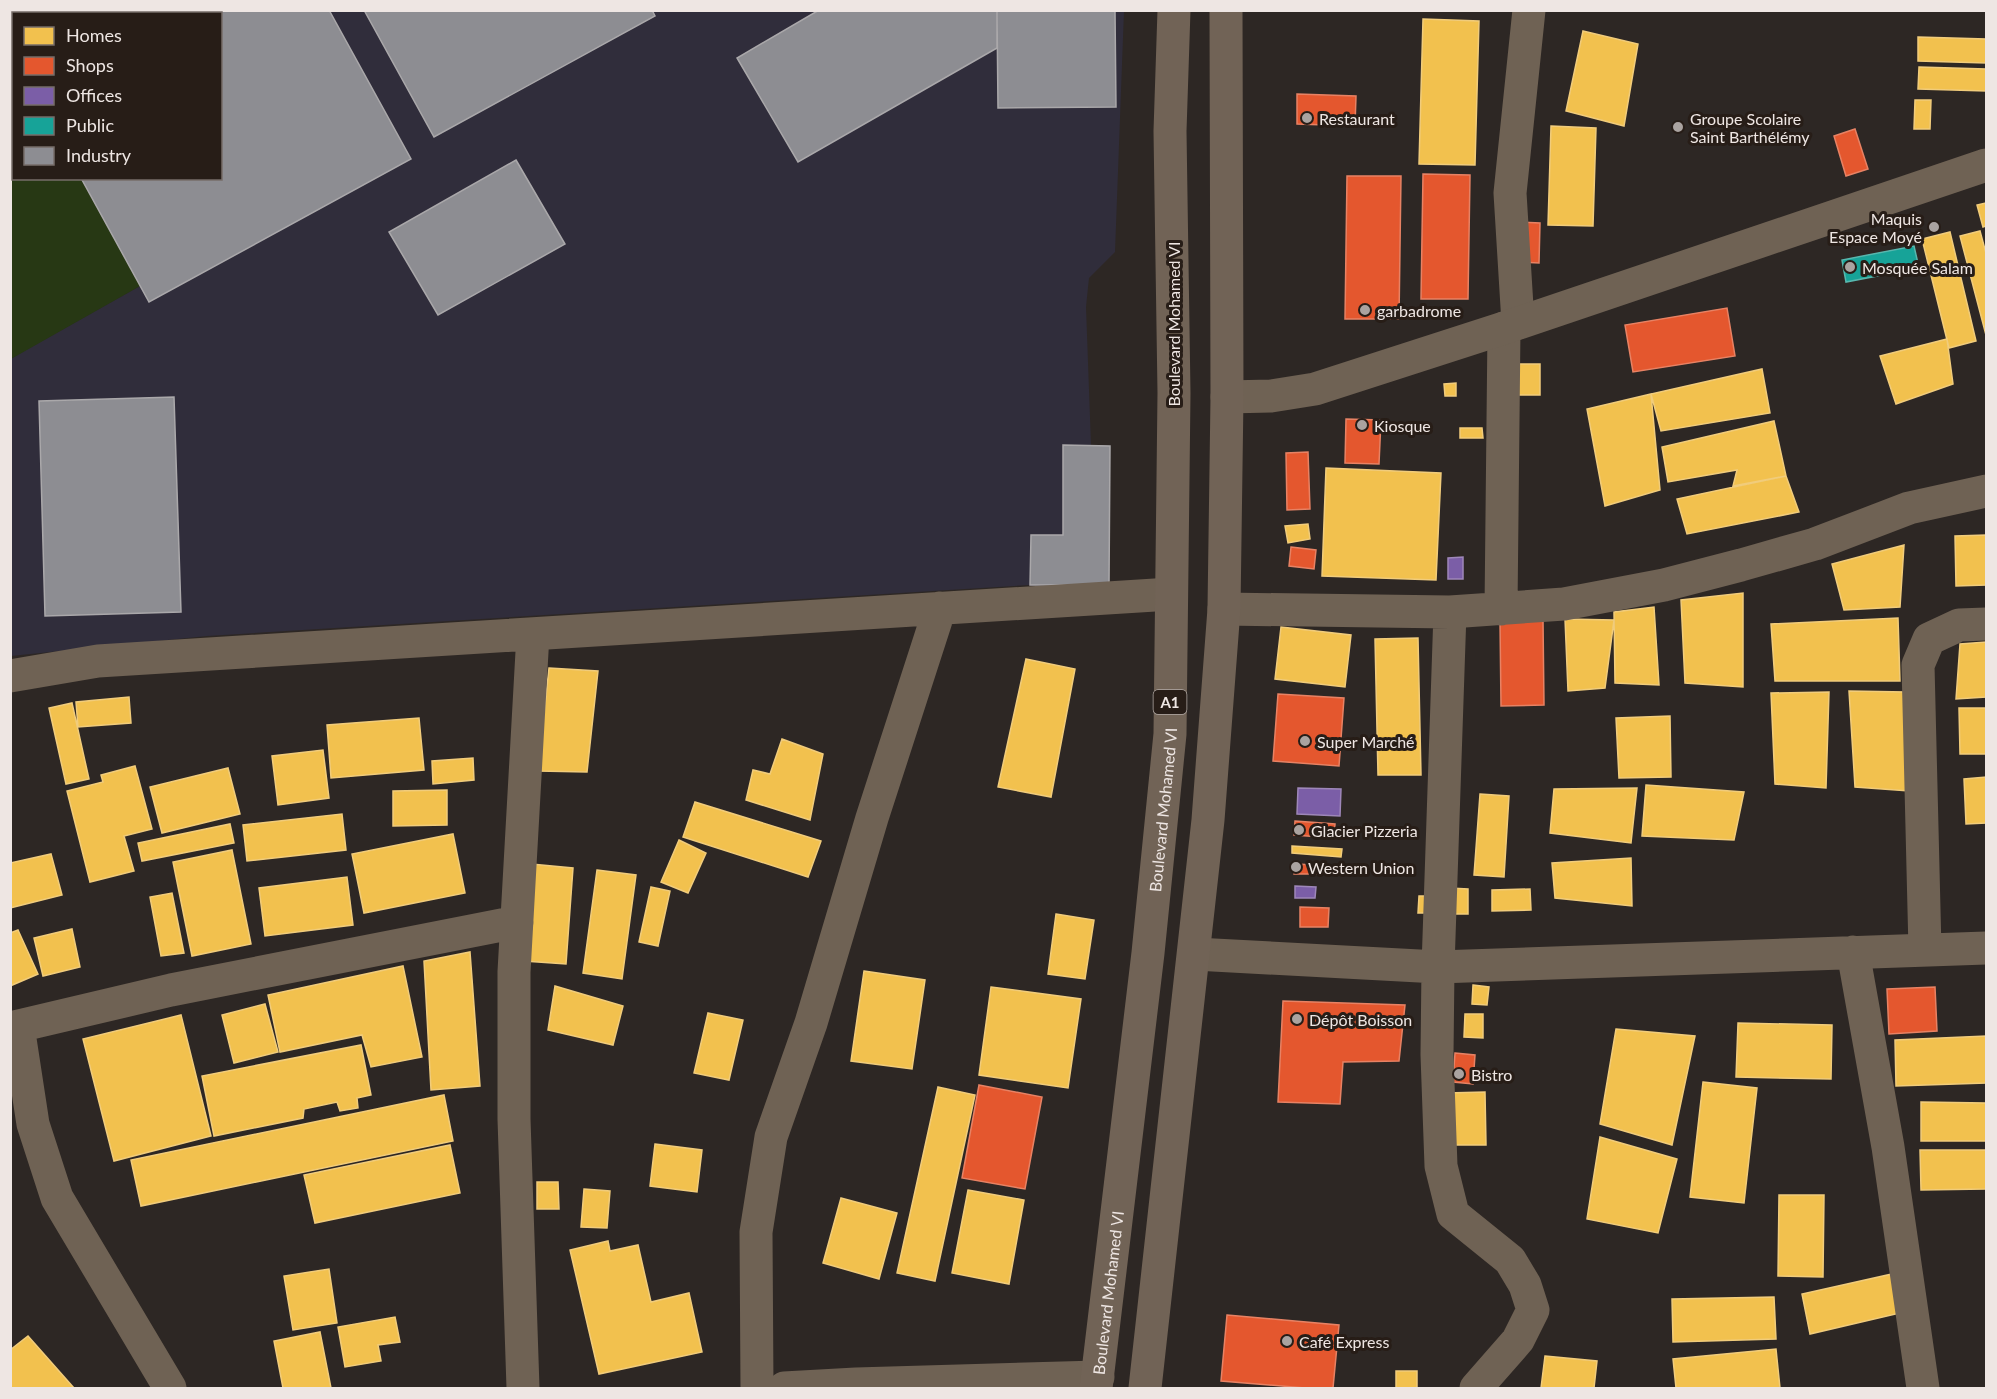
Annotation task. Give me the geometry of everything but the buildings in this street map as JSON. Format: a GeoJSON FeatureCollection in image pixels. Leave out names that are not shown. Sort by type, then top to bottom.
{"type":"FeatureCollection","features":[{"type":"Feature","properties":{"kind":"main road","name":"Boulevard Mohamed VI"},"geometry":{"type":"LineString","coordinates":[[1097,1383],[1147,963],[1170,734],[1174,393],[1170,131],[1174,10]]}},
{"type":"Feature","properties":{"kind":"main road"},"geometry":{"type":"LineString","coordinates":[[1145,1389],[1195,954],[1215,743],[1224,609],[1227,397],[1226,10]]}},
{"type":"Feature","properties":{"kind":"main road"},"geometry":{"type":"LineString","coordinates":[[1174,393],[1227,397]]}},
{"type":"Feature","properties":{"kind":"street"},"geometry":{"type":"LineString","coordinates":[[1501,609],[1511,326],[1510,193],[1529,10]]}},
{"type":"Feature","properties":{"kind":"street"},"geometry":{"type":"LineString","coordinates":[[1227,397],[1271,396],[1315,389],[1511,326],[1986,165]]}},
{"type":"Feature","properties":{"kind":"street"},"geometry":{"type":"LineString","coordinates":[[1224,609],[1450,612],[1564,604],[1664,585],[1815,544],[1909,508],[1986,491]]}},
{"type":"Feature","properties":{"kind":"street"},"geometry":{"type":"LineString","coordinates":[[10,676],[98,661],[1171,594]]}},
{"type":"Feature","properties":{"kind":"street"},"geometry":{"type":"LineString","coordinates":[[757,1389],[756,1232],[771,1137],[811,1023],[872,818],[940,608]]}},
{"type":"Feature","properties":{"kind":"street"},"geometry":{"type":"LineString","coordinates":[[1450,612],[1438,967],[1437,1055],[1441,1166],[1453,1214],[1510,1260],[1525,1285],[1533,1310],[1518,1340],[1476,1389]]}},
{"type":"Feature","properties":{"kind":"street"},"geometry":{"type":"LineString","coordinates":[[1925,950],[1918,665],[1929,639],[1959,625],[1986,624]]}},
{"type":"Feature","properties":{"kind":"street"},"geometry":{"type":"LineString","coordinates":[[523,1389],[514,1119],[514,972],[533,634]]}},
{"type":"Feature","properties":{"kind":"street"},"geometry":{"type":"LineString","coordinates":[[170,1389],[57,1198],[33,1124],[14,1027],[171,990],[517,922]]}},
{"type":"Feature","properties":{"kind":"street"},"geometry":{"type":"LineString","coordinates":[[1195,954],[1438,967],[1986,948]]}},
{"type":"Feature","properties":{"kind":"street"},"geometry":{"type":"LineString","coordinates":[[1853,952],[1888,1147],[1923,1389]]}},
{"type":"Feature","properties":{"kind":"street"},"geometry":{"type":"LineString","coordinates":[[784,1389],[856,1384],[1097,1383]]}},
{"type":"Feature","properties":{"kind":"shaded area"},"geometry":{"type":"Polygon","coordinates":[[[11,11],[1124,11],[1115,252],[1089,278],[1086,307],[1091,445],[1110,446],[1109,585],[1030,585],[207,636],[11,656],[10,359],[140,286],[82,180],[222,180],[222,12],[12,12],[12,54],[11,11]]]}},
{"type":"Feature","properties":{"kind":"green space"},"geometry":{"type":"Polygon","coordinates":[[[10,51],[12,54],[12,180],[82,180],[140,286],[11,359],[10,51]]]}},
{"type":"Feature","properties":{"kind":"place","name":"Restaurant"},"geometry":{"type":"Point","coordinates":[1307,118]}},
{"type":"Feature","properties":{"kind":"place","name":"Groupe Scolaire Saint Barthélémy"},"geometry":{"type":"Point","coordinates":[1678,127]}},
{"type":"Feature","properties":{"kind":"place","name":"Maquis Espace Moyé"},"geometry":{"type":"Point","coordinates":[1934,227]}},
{"type":"Feature","properties":{"kind":"place","name":"Mosquée Salam"},"geometry":{"type":"Point","coordinates":[1850,267]}},
{"type":"Feature","properties":{"kind":"place","name":"garbadrome"},"geometry":{"type":"Point","coordinates":[1365,310]}},
{"type":"Feature","properties":{"kind":"place","name":"Kiosque"},"geometry":{"type":"Point","coordinates":[1362,425]}},
{"type":"Feature","properties":{"kind":"place","name":"Super Marché"},"geometry":{"type":"Point","coordinates":[1305,741]}},
{"type":"Feature","properties":{"kind":"place","name":"Glacier Pizzeria"},"geometry":{"type":"Point","coordinates":[1299,830]}},
{"type":"Feature","properties":{"kind":"place","name":"Western Union"},"geometry":{"type":"Point","coordinates":[1296,867]}},
{"type":"Feature","properties":{"kind":"place","name":"Dépôt Boisson"},"geometry":{"type":"Point","coordinates":[1297,1019]}},
{"type":"Feature","properties":{"kind":"place","name":"Bistro"},"geometry":{"type":"Point","coordinates":[1459,1074]}},
{"type":"Feature","properties":{"kind":"place","name":"Café Express"},"geometry":{"type":"Point","coordinates":[1287,1341]}}]}
